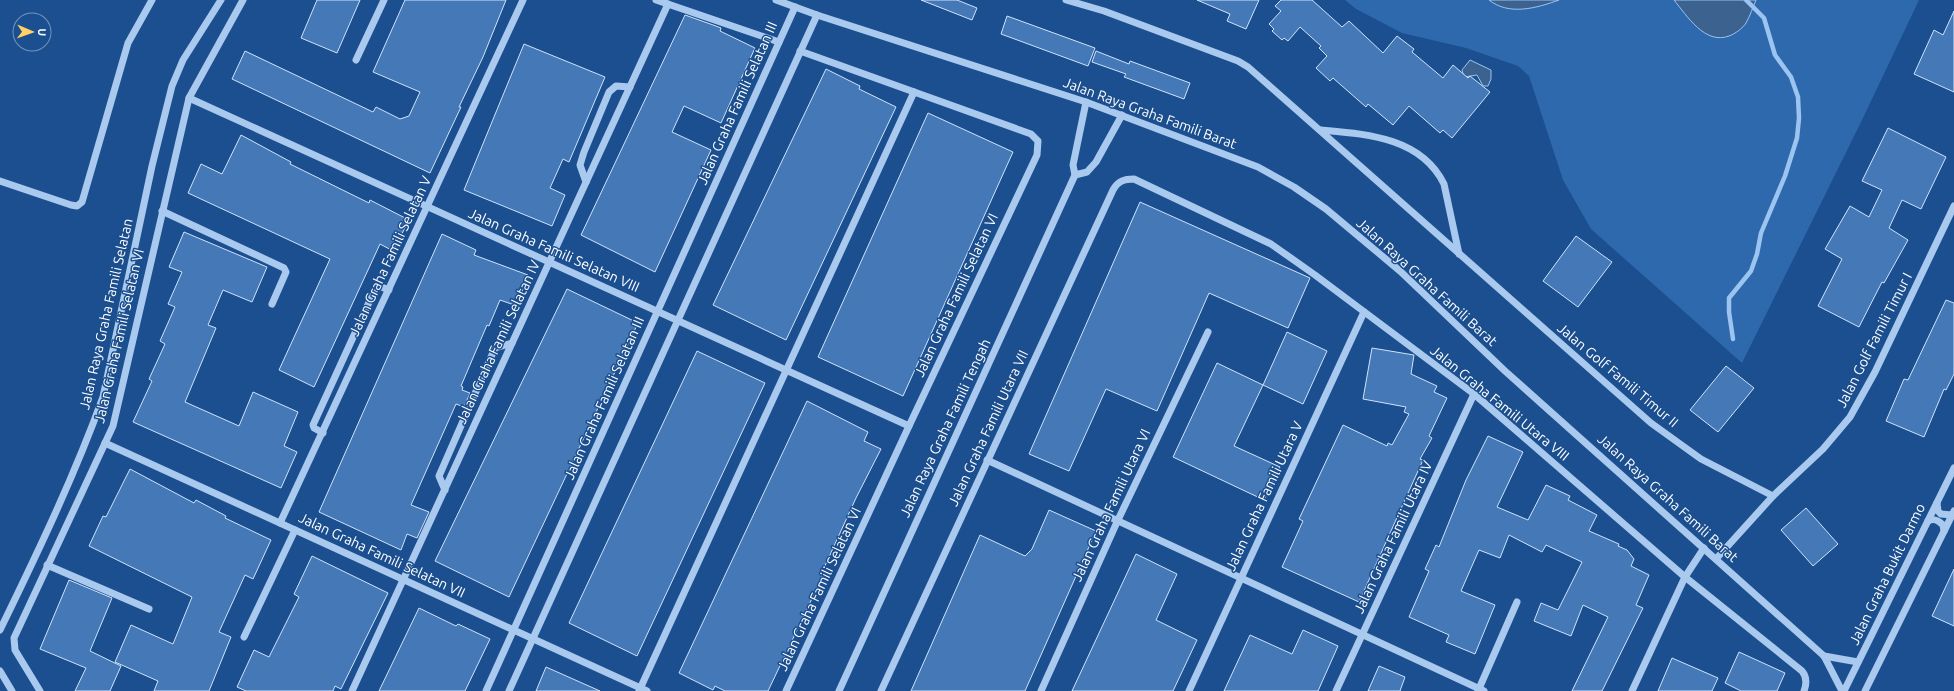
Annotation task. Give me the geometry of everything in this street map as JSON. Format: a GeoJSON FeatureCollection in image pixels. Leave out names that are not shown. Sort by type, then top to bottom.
{"type":"FeatureCollection","features":[{"type":"Feature","properties":{"kind":"street"},"geometry":{"type":"LineString","coordinates":[[0,181],[71,205],[77,206],[82,202],[128,43],[152,0]]}},
{"type":"Feature","properties":{"kind":"street","name":"Jalan Raya Graha Famili Selatan"},"geometry":{"type":"LineString","coordinates":[[0,630],[40,546],[93,423],[102,397],[152,166],[172,86],[183,60],[221,0]]}},
{"type":"Feature","properties":{"kind":"street","name":"Jalan Graha Famili Selatan VI"},"geometry":{"type":"LineString","coordinates":[[40,691],[14,645],[17,631],[115,421],[189,98],[243,0]]}},
{"type":"Feature","properties":{"kind":"street"},"geometry":{"type":"LineString","coordinates":[[356,60],[384,0]]}},
{"type":"Feature","properties":{"kind":"street","name":"Jalan Graha Famili Selatan V"},"geometry":{"type":"LineString","coordinates":[[280,523],[523,0]]}},
{"type":"Feature","properties":{"kind":"street"},"geometry":{"type":"LineString","coordinates":[[656,0],[779,42]]}},
{"type":"Feature","properties":{"kind":"street","name":"Jalan Raya Graha Famili Barat"},"geometry":{"type":"LineString","coordinates":[[776,0],[817,15],[1086,102],[1258,167],[1294,187],[1326,209],[1400,271],[1505,370],[1824,656],[1843,691]]}},
{"type":"Feature","properties":{"kind":"street","name":"Jalan Golf Famili Timur II"},"geometry":{"type":"LineString","coordinates":[[1066,0],[1104,12],[1238,61],[1260,76],[1651,423],[1701,459],[1773,496]]}},
{"type":"Feature","properties":{"kind":"street","name":"Jalan Graha Famili Selatan IV"},"geometry":{"type":"LineString","coordinates":[[352,691],[668,4]]}},
{"type":"Feature","properties":{"kind":"street","name":"Jalan Graha Famili Selatan III"},"geometry":{"type":"LineString","coordinates":[[486,691],[795,7]]}},
{"type":"Feature","properties":{"kind":"street"},"geometry":{"type":"LineString","coordinates":[[509,691],[817,15]]}},
{"type":"Feature","properties":{"kind":"street","name":"Jalan Graha Famili Selatan VI"},"geometry":{"type":"LineString","coordinates":[[786,691],[1037,155],[1039,146],[1038,141],[1031,134],[800,51]]}},
{"type":"Feature","properties":{"kind":"street"},"geometry":{"type":"LineString","coordinates":[[586,182],[580,166],[584,152],[609,92],[616,86],[630,87]]}},
{"type":"Feature","properties":{"kind":"street"},"geometry":{"type":"LineString","coordinates":[[642,690],[786,370],[914,92]]}},
{"type":"Feature","properties":{"kind":"street","name":"Jalan Graha Famili Selatan VIII"},"geometry":{"type":"LineString","coordinates":[[189,98],[909,426]]}},
{"type":"Feature","properties":{"kind":"street","name":"Jalan Raya Graha Famili Tengah"},"geometry":{"type":"LineString","coordinates":[[839,691],[1076,175],[1073,165],[1086,102]]}},
{"type":"Feature","properties":{"kind":"street"},"geometry":{"type":"LineString","coordinates":[[1076,175],[1087,172],[1096,162],[1122,115]]}},
{"type":"Feature","properties":{"kind":"street"},"geometry":{"type":"LineString","coordinates":[[1321,130],[1382,137],[1416,152],[1430,163],[1439,174],[1444,184],[1459,254]]}},
{"type":"Feature","properties":{"kind":"street","name":"Jalan Graha Famili Utara VIII"},"geometry":{"type":"LineString","coordinates":[[1124,179],[1134,179],[1271,244],[1474,394],[1685,577],[1802,671],[1805,675],[1806,682],[1804,691]]}},
{"type":"Feature","properties":{"kind":"street","name":"Jalan Graha Famili Utara VII"},"geometry":{"type":"LineString","coordinates":[[881,691],[1113,190],[1116,184],[1124,179]]}},
{"type":"Feature","properties":{"kind":"street","name":"Jalan Golf Famili Timur I"},"geometry":{"type":"LineString","coordinates":[[1716,559],[1773,496],[1823,449],[1850,417],[1875,372],[1954,206]]}},
{"type":"Feature","properties":{"kind":"street"},"geometry":{"type":"LineString","coordinates":[[162,211],[284,268],[286,272],[272,304]]}},
{"type":"Feature","properties":{"kind":"street"},"geometry":{"type":"LineString","coordinates":[[323,432],[314,428],[313,425],[376,287],[379,286],[389,290]]}},
{"type":"Feature","properties":{"kind":"street","name":"Jalan Graha Famili Utara V"},"geometry":{"type":"LineString","coordinates":[[1189,691],[1364,312]]}},
{"type":"Feature","properties":{"kind":"street","name":"Jalan Graha Famili Utara VI"},"geometry":{"type":"LineString","coordinates":[[1041,691],[1117,522],[1208,332]]}},
{"type":"Feature","properties":{"kind":"street"},"geometry":{"type":"LineString","coordinates":[[445,490],[439,476],[495,348],[512,342]]}},
{"type":"Feature","properties":{"kind":"street","name":"Jalan Graha Famili Utara IV"},"geometry":{"type":"LineString","coordinates":[[1336,691],[1474,394]]}},
{"type":"Feature","properties":{"kind":"street","name":"Jalan Graha Famili Selatan VII"},"geometry":{"type":"LineString","coordinates":[[105,443],[642,690]]}},
{"type":"Feature","properties":{"kind":"street"},"geometry":{"type":"LineString","coordinates":[[987,460],[1117,522],[1480,690],[1517,602]]}},
{"type":"Feature","properties":{"kind":"street","name":"Jalan Graha Bukit Darmo"},"geometry":{"type":"LineString","coordinates":[[1843,691],[1954,468]]}},
{"type":"Feature","properties":{"kind":"street"},"geometry":{"type":"LineString","coordinates":[[1937,502],[1938,511],[1941,514],[1953,513]]}},
{"type":"Feature","properties":{"kind":"street"},"geometry":{"type":"LineString","coordinates":[[1865,691],[1953,513]]}},
{"type":"Feature","properties":{"kind":"street"},"geometry":{"type":"LineString","coordinates":[[1928,521],[1939,521],[1944,525],[1944,531]]}},
{"type":"Feature","properties":{"kind":"street"},"geometry":{"type":"LineString","coordinates":[[244,637],[296,530]]}},
{"type":"Feature","properties":{"kind":"street"},"geometry":{"type":"LineString","coordinates":[[1632,691],[1685,577],[1704,548]]}},
{"type":"Feature","properties":{"kind":"street"},"geometry":{"type":"LineString","coordinates":[[47,565],[149,609]]}},
{"type":"Feature","properties":{"kind":"street"},"geometry":{"type":"LineString","coordinates":[[1824,656],[1858,662]]}},
{"type":"Feature","properties":{"kind":"street"},"geometry":{"type":"LineString","coordinates":[[0,671],[12,691]]}},
{"type":"Feature","properties":{"kind":"shaded area"},"geometry":{"type":"Polygon","coordinates":[[[1345,0],[1919,0],[1863,118],[1742,363],[1591,229],[1563,180],[1529,76],[1518,66],[1466,48],[1402,33],[1356,9],[1345,0]]]}},
{"type":"Feature","properties":{"kind":"shaded area"},"geometry":{"type":"Polygon","coordinates":[[[1489,0],[1559,0],[1532,8],[1514,9],[1505,8],[1489,0]]]}},
{"type":"Feature","properties":{"kind":"shaded area"},"geometry":{"type":"Polygon","coordinates":[[[1674,0],[1756,0],[1743,27],[1729,36],[1720,38],[1704,33],[1691,21],[1674,0]]]}},
{"type":"Feature","properties":{"kind":"shaded area"},"geometry":{"type":"Polygon","coordinates":[[[1470,60],[1491,70],[1491,79],[1488,86],[1483,86],[1477,75],[1464,77],[1462,70],[1470,60]]]}},
{"type":"Feature","properties":{"kind":"building"},"geometry":{"type":"Polygon","coordinates":[[[317,0],[360,0],[337,53],[301,38],[317,0]]]}},
{"type":"Feature","properties":{"kind":"building"},"geometry":{"type":"Polygon","coordinates":[[[405,0],[506,0],[483,57],[430,173],[232,79],[245,51],[373,112],[376,107],[400,119],[409,116],[420,92],[373,72],[405,0]]]}},
{"type":"Feature","properties":{"kind":"building"},"geometry":{"type":"Polygon","coordinates":[[[921,0],[957,0],[977,8],[972,20],[921,0]]]}},
{"type":"Feature","properties":{"kind":"building"},"geometry":{"type":"Polygon","coordinates":[[[1197,0],[1259,0],[1246,29],[1227,21],[1230,14],[1197,0]]]}},
{"type":"Feature","properties":{"kind":"building"},"geometry":{"type":"Polygon","coordinates":[[[1281,0],[1312,0],[1342,27],[1349,21],[1383,53],[1397,36],[1414,49],[1412,52],[1443,78],[1453,65],[1468,78],[1470,76],[1490,92],[1452,138],[1443,130],[1440,133],[1409,106],[1393,125],[1368,104],[1366,107],[1333,78],[1330,81],[1316,68],[1327,56],[1319,48],[1321,46],[1300,27],[1288,41],[1284,38],[1282,40],[1272,31],[1274,29],[1269,24],[1281,11],[1275,6],[1281,0]]]}},
{"type":"Feature","properties":{"kind":"building"},"geometry":{"type":"Polygon","coordinates":[[[1954,11],[1954,92],[1914,74],[1934,30],[1943,35],[1954,11]]]}},
{"type":"Feature","properties":{"kind":"building"},"geometry":{"type":"Polygon","coordinates":[[[685,15],[721,28],[720,31],[755,48],[721,123],[684,106],[672,132],[711,150],[655,272],[581,235],[685,15]]]}},
{"type":"Feature","properties":{"kind":"building"},"geometry":{"type":"Polygon","coordinates":[[[1007,16],[1095,48],[1088,66],[1001,34],[1007,16]]]}},
{"type":"Feature","properties":{"kind":"building"},"geometry":{"type":"Polygon","coordinates":[[[524,44],[605,77],[569,162],[563,159],[550,188],[565,195],[552,226],[464,190],[524,44]]]}},
{"type":"Feature","properties":{"kind":"building"},"geometry":{"type":"Polygon","coordinates":[[[1096,51],[1129,64],[1130,61],[1190,83],[1184,99],[1124,77],[1126,74],[1092,62],[1096,51]]]}},
{"type":"Feature","properties":{"kind":"building"},"geometry":{"type":"Polygon","coordinates":[[[826,69],[860,86],[859,89],[896,107],[786,340],[713,305],[826,69]]]}},
{"type":"Feature","properties":{"kind":"building"},"geometry":{"type":"Polygon","coordinates":[[[928,113],[1013,152],[903,396],[818,357],[928,113]]]}},
{"type":"Feature","properties":{"kind":"building"},"geometry":{"type":"Polygon","coordinates":[[[1888,128],[1946,157],[1921,209],[1902,200],[1889,228],[1908,240],[1884,283],[1882,282],[1859,327],[1818,306],[1842,259],[1825,249],[1850,206],[1869,217],[1882,190],[1862,181],[1888,128]]]}},
{"type":"Feature","properties":{"kind":"building"},"geometry":{"type":"Polygon","coordinates":[[[241,135],[291,162],[290,164],[369,203],[370,200],[409,220],[393,251],[380,244],[314,387],[279,370],[330,259],[188,193],[201,164],[222,174],[241,135]]]}},
{"type":"Feature","properties":{"kind":"building"},"geometry":{"type":"Polygon","coordinates":[[[1140,202],[1310,278],[1288,328],[1209,293],[1157,411],[1106,389],[1069,471],[1029,454],[1140,202]]]}},
{"type":"Feature","properties":{"kind":"building"},"geometry":{"type":"Polygon","coordinates":[[[184,232],[267,267],[252,302],[223,290],[208,325],[216,328],[185,402],[239,426],[253,392],[298,412],[284,446],[297,452],[281,488],[133,422],[152,381],[149,379],[165,344],[160,341],[175,307],[168,304],[182,272],[169,267],[184,232]]]}},
{"type":"Feature","properties":{"kind":"building"},"geometry":{"type":"Polygon","coordinates":[[[442,234],[476,250],[474,255],[528,275],[517,306],[500,300],[489,326],[487,325],[461,386],[463,387],[462,390],[470,393],[464,407],[456,404],[411,505],[429,512],[417,538],[407,534],[401,550],[319,512],[442,234]]]}},
{"type":"Feature","properties":{"kind":"building"},"geometry":{"type":"Polygon","coordinates":[[[1576,236],[1612,262],[1578,307],[1543,281],[1576,236]]]}},
{"type":"Feature","properties":{"kind":"building"},"geometry":{"type":"Polygon","coordinates":[[[567,289],[638,323],[509,597],[435,561],[567,289]]]}},
{"type":"Feature","properties":{"kind":"building"},"geometry":{"type":"Polygon","coordinates":[[[1946,300],[1954,303],[1954,374],[1946,390],[1944,389],[1924,437],[1886,421],[1904,379],[1908,380],[1946,300]]]}},
{"type":"Feature","properties":{"kind":"building"},"geometry":{"type":"Polygon","coordinates":[[[1287,332],[1327,351],[1303,404],[1263,385],[1287,332]]]}},
{"type":"Feature","properties":{"kind":"building"},"geometry":{"type":"Polygon","coordinates":[[[1372,348],[1414,355],[1411,374],[1437,386],[1434,392],[1447,398],[1429,436],[1432,438],[1420,459],[1423,460],[1359,602],[1282,567],[1303,521],[1299,519],[1343,425],[1387,446],[1388,443],[1392,445],[1409,414],[1404,412],[1406,407],[1363,399],[1372,348]]]}},
{"type":"Feature","properties":{"kind":"building"},"geometry":{"type":"Polygon","coordinates":[[[697,351],[765,383],[637,656],[569,623],[697,351]]]}},
{"type":"Feature","properties":{"kind":"building"},"geometry":{"type":"Polygon","coordinates":[[[1217,363],[1263,385],[1234,446],[1280,467],[1264,500],[1173,457],[1217,363]]]}},
{"type":"Feature","properties":{"kind":"building"},"geometry":{"type":"Polygon","coordinates":[[[1726,366],[1754,388],[1718,432],[1690,410],[1726,366]]]}},
{"type":"Feature","properties":{"kind":"building"},"geometry":{"type":"Polygon","coordinates":[[[807,401],[868,432],[864,441],[881,449],[856,498],[824,568],[826,568],[817,588],[768,691],[725,691],[715,686],[713,690],[679,673],[807,401]]]}},
{"type":"Feature","properties":{"kind":"building"},"geometry":{"type":"Polygon","coordinates":[[[1488,436],[1523,452],[1497,507],[1528,520],[1546,485],[1570,496],[1568,500],[1597,515],[1589,531],[1619,544],[1618,546],[1627,550],[1634,559],[1631,566],[1649,575],[1636,605],[1643,608],[1602,691],[1572,691],[1608,617],[1583,605],[1571,636],[1534,621],[1541,603],[1558,610],[1582,562],[1546,545],[1542,552],[1509,535],[1500,558],[1479,550],[1461,591],[1495,605],[1475,654],[1446,642],[1449,635],[1409,617],[1429,571],[1425,569],[1436,545],[1439,547],[1466,480],[1488,436]]]}},
{"type":"Feature","properties":{"kind":"building"},"geometry":{"type":"Polygon","coordinates":[[[130,469],[194,503],[196,500],[226,516],[225,518],[271,540],[253,579],[245,575],[219,632],[231,637],[209,691],[154,691],[158,681],[115,662],[131,625],[173,644],[192,597],[89,546],[103,516],[106,517],[130,469]]]}},
{"type":"Feature","properties":{"kind":"building"},"geometry":{"type":"Polygon","coordinates":[[[1806,508],[1838,544],[1813,566],[1781,530],[1806,508]]]}},
{"type":"Feature","properties":{"kind":"building"},"geometry":{"type":"Polygon","coordinates":[[[1049,510],[1096,531],[1025,691],[911,691],[980,535],[1025,556],[1032,549],[1049,510]]]}},
{"type":"Feature","properties":{"kind":"building"},"geometry":{"type":"Polygon","coordinates":[[[1136,554],[1177,574],[1156,620],[1197,640],[1173,691],[1072,691],[1136,554]]]}},
{"type":"Feature","properties":{"kind":"building"},"geometry":{"type":"Polygon","coordinates":[[[312,556],[388,593],[341,689],[335,686],[333,691],[246,691],[237,687],[254,650],[269,657],[299,597],[294,594],[312,556]]]}},
{"type":"Feature","properties":{"kind":"building"},"geometry":{"type":"Polygon","coordinates":[[[1954,569],[1954,626],[1932,616],[1954,569]]]}},
{"type":"Feature","properties":{"kind":"building"},"geometry":{"type":"Polygon","coordinates":[[[69,580],[112,598],[90,651],[121,666],[110,691],[75,691],[86,668],[40,649],[69,580]]]}},
{"type":"Feature","properties":{"kind":"building"},"geometry":{"type":"Polygon","coordinates":[[[419,608],[456,626],[458,624],[490,639],[465,691],[379,691],[419,608]]]}},
{"type":"Feature","properties":{"kind":"building"},"geometry":{"type":"Polygon","coordinates":[[[1303,630],[1338,646],[1318,691],[1224,691],[1250,635],[1292,654],[1303,630]]]}},
{"type":"Feature","properties":{"kind":"building"},"geometry":{"type":"Polygon","coordinates":[[[1739,652],[1785,673],[1777,691],[1741,691],[1725,683],[1739,652]]]}},
{"type":"Feature","properties":{"kind":"building"},"geometry":{"type":"Polygon","coordinates":[[[1672,658],[1718,678],[1712,691],[1658,691],[1672,658]]]}},
{"type":"Feature","properties":{"kind":"building"},"geometry":{"type":"Polygon","coordinates":[[[1379,666],[1405,677],[1400,691],[1368,691],[1379,666]]]}},
{"type":"Feature","properties":{"kind":"building"},"geometry":{"type":"Polygon","coordinates":[[[546,667],[600,691],[536,691],[546,667]]]}},
{"type":"Feature","properties":{"kind":"waterway"},"geometry":{"type":"LineString","coordinates":[[1733,339],[1729,312],[1729,298],[1751,271],[1757,254],[1761,233],[1785,176],[1797,138],[1799,118],[1798,97],[1791,77],[1775,55],[1764,18],[1746,0]]}}]}
